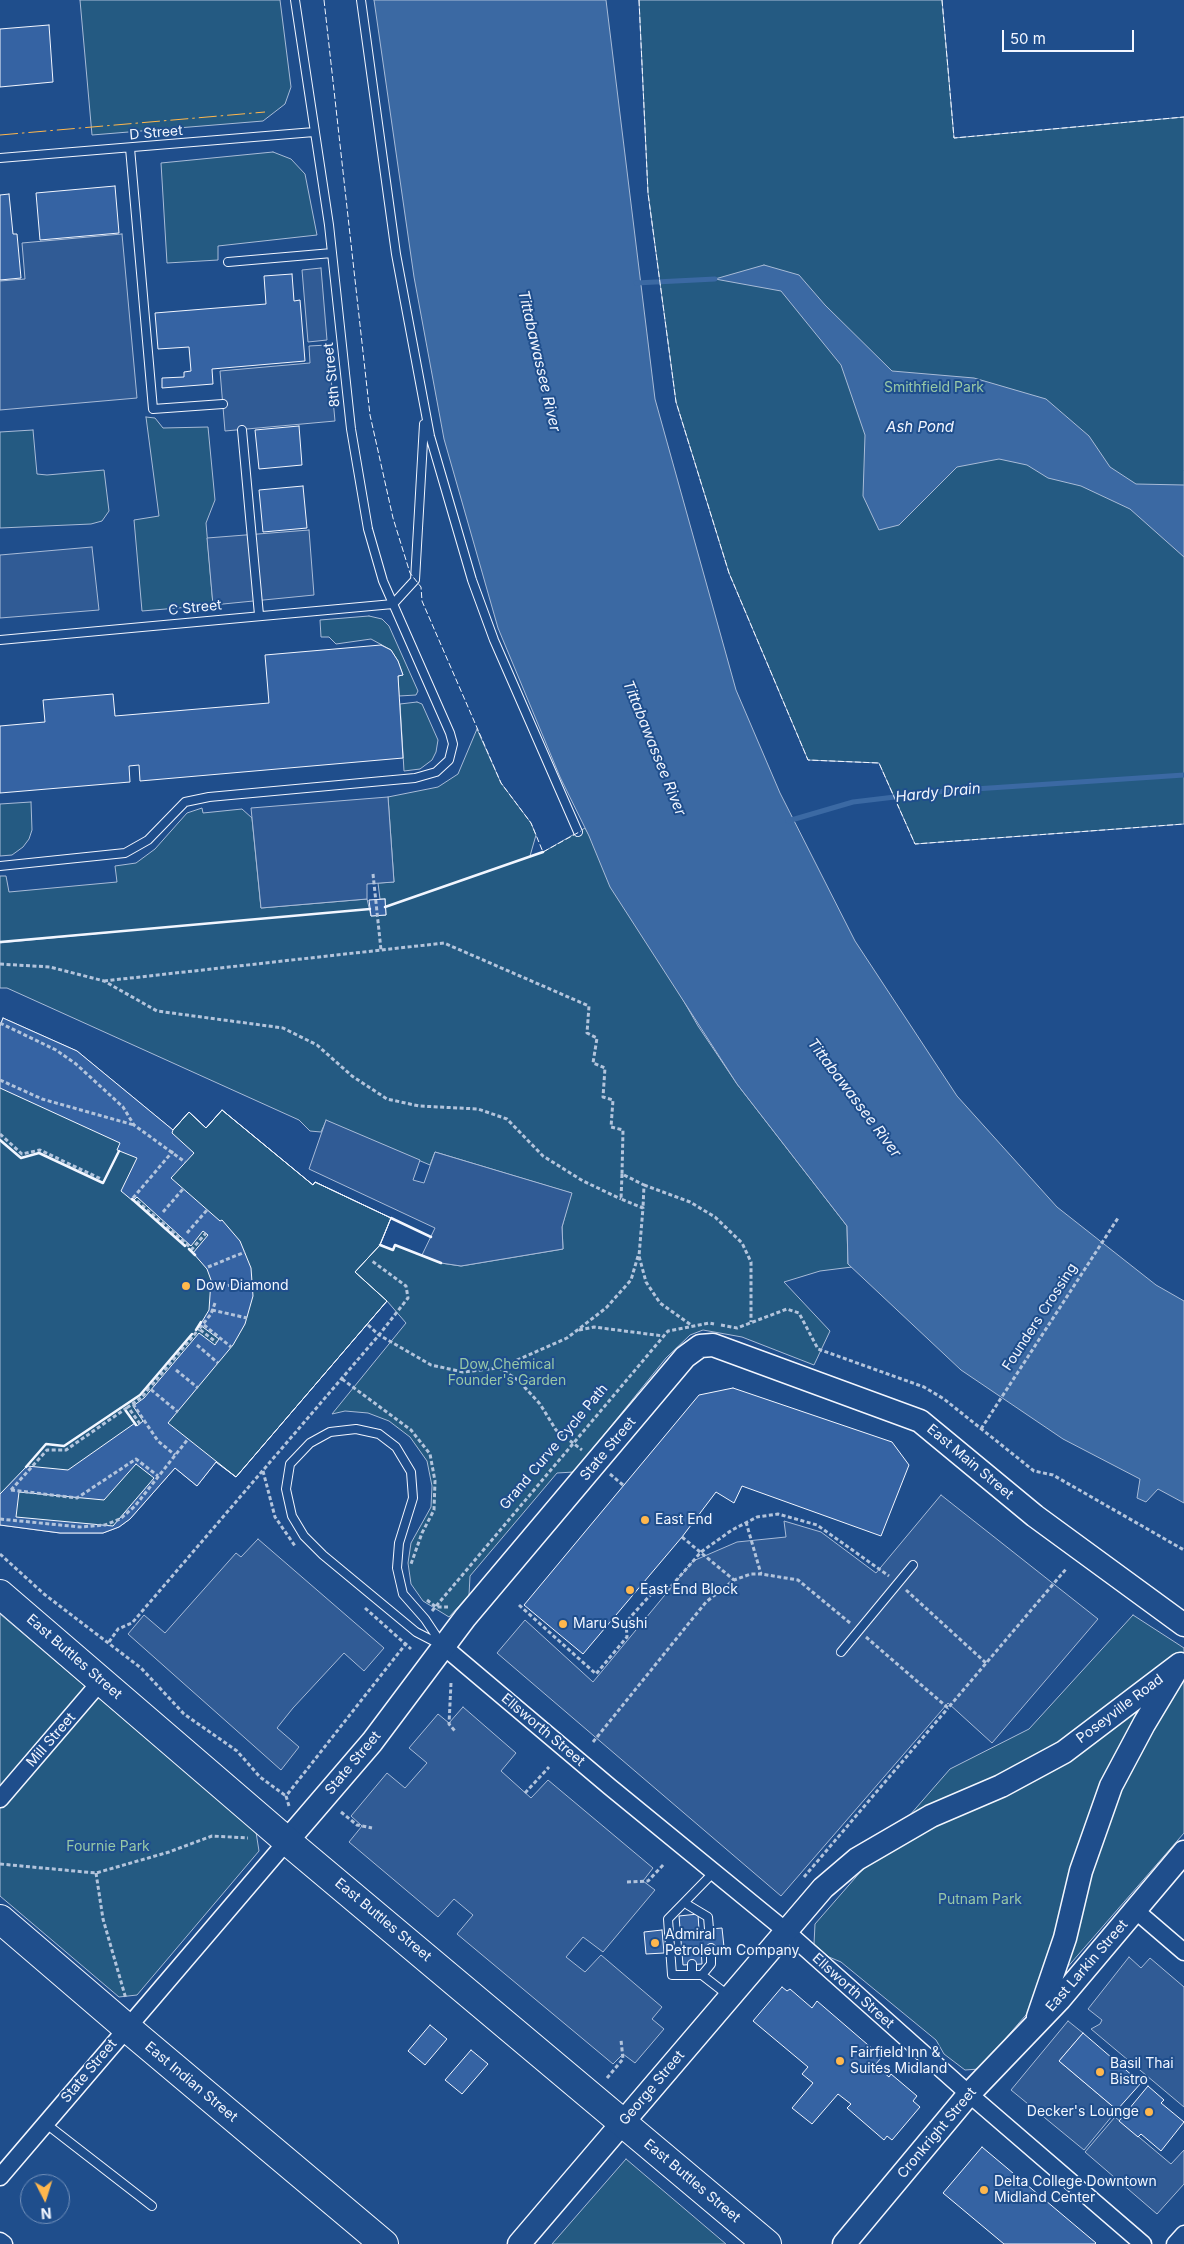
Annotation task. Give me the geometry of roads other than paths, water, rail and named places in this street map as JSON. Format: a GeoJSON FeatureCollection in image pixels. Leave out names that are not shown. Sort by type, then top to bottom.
{"type":"FeatureCollection","features":[{"type":"Feature","properties":{"kind":"highway","name":"East Buttles Street"},"geometry":{"type":"LineString","coordinates":[[0,1594],[280,1834],[767,2244]]}},
{"type":"Feature","properties":{"kind":"highway","name":"East Indian Street"},"geometry":{"type":"LineString","coordinates":[[0,1918],[126,2028],[384,2244]]}},
{"type":"Feature","properties":{"kind":"main road","name":"East Main Street"},"geometry":{"type":"LineString","coordinates":[[700,1346],[713,1345],[920,1421],[1035,1516],[1184,1625]]}},
{"type":"Feature","properties":{"kind":"main road","name":"State Street"},"geometry":{"type":"LineString","coordinates":[[280,1834],[378,1734],[464,1618],[685,1357],[700,1346]]}},
{"type":"Feature","properties":{"kind":"main road","name":"Poseyville Road"},"geometry":{"type":"LineString","coordinates":[[786,1931],[823,1888],[857,1859],[931,1816],[1001,1786],[1064,1752],[1182,1661]]}},
{"type":"Feature","properties":{"kind":"main road","name":"Poseyville Road"},"geometry":{"type":"LineString","coordinates":[[1035,2025],[1065,1938],[1081,1870],[1112,1786],[1144,1724],[1182,1661]]}},
{"type":"Feature","properties":{"kind":"main road"},"geometry":{"type":"LineString","coordinates":[[1135,1910],[1184,1852]]}},
{"type":"Feature","properties":{"kind":"main road","name":"East Larkin Street"},"geometry":{"type":"LineString","coordinates":[[1035,2025],[1060,1999],[1135,1910]]}},
{"type":"Feature","properties":{"kind":"main road","name":"George Street"},"geometry":{"type":"LineString","coordinates":[[519,2244],[786,1931]]}},
{"type":"Feature","properties":{"kind":"main road","name":"Cronkright Street"},"geometry":{"type":"LineString","coordinates":[[844,2244],[969,2094],[1035,2025]]}},
{"type":"Feature","properties":{"kind":"street","name":"Ellsworth Street"},"geometry":{"type":"LineString","coordinates":[[444,1646],[786,1931],[969,2094],[1143,2244]]}},
{"type":"Feature","properties":{"kind":"street","name":"Mill Street"},"geometry":{"type":"LineString","coordinates":[[0,1799],[102,1680]]}},
{"type":"Feature","properties":{"kind":"street","name":"State Street"},"geometry":{"type":"LineString","coordinates":[[0,2177],[126,2028],[280,1834]]}},
{"type":"Feature","properties":{"kind":"street","name":"East Larkin Street"},"geometry":{"type":"LineString","coordinates":[[1135,1910],[1184,1952]]}},
{"type":"Feature","properties":{"kind":"street"},"geometry":{"type":"LineString","coordinates":[[1175,2244],[1184,2234]]}},
{"type":"Feature","properties":{"kind":"street"},"geometry":{"type":"LineString","coordinates":[[0,2241],[4,2244]]}},
{"type":"Feature","properties":{"kind":"lane","name":"8th Street"},"geometry":{"type":"LineString","coordinates":[[0,866],[125,853],[148,840],[185,802],[208,796],[415,778],[436,772],[449,760],[453,744],[450,733],[383,582],[375,557],[361,494],[351,429],[332,253],[295,0]]}},
{"type":"Feature","properties":{"kind":"lane"},"geometry":{"type":"LineString","coordinates":[[361,0],[396,254],[425,411],[449,504],[472,580],[494,640],[578,832]]}},
{"type":"Feature","properties":{"kind":"lane","name":"D Street"},"geometry":{"type":"LineString","coordinates":[[0,158],[314,132]]}},
{"type":"Feature","properties":{"kind":"lane"},"geometry":{"type":"LineString","coordinates":[[130,148],[153,409],[222,404]]}},
{"type":"Feature","properties":{"kind":"lane"},"geometry":{"type":"LineString","coordinates":[[228,262],[332,253]]}},
{"type":"Feature","properties":{"kind":"lane"},"geometry":{"type":"LineString","coordinates":[[393,604],[415,580],[425,411]]}},
{"type":"Feature","properties":{"kind":"lane"},"geometry":{"type":"LineString","coordinates":[[242,430],[259,615]]}},
{"type":"Feature","properties":{"kind":"lane","name":"C Street"},"geometry":{"type":"LineString","coordinates":[[0,640],[393,604]]}},
{"type":"Feature","properties":{"kind":"lane"},"geometry":{"type":"LineString","coordinates":[[356,1429],[379,1434],[396,1447],[411,1472],[413,1498],[399,1543],[397,1568],[403,1594],[425,1619],[444,1646],[416,1632],[323,1555],[304,1536],[292,1516],[286,1489],[290,1464],[310,1443],[330,1432],[356,1429]]}},
{"type":"Feature","properties":{"kind":"lane"},"geometry":{"type":"LineString","coordinates":[[841,1652],[913,1565]]}},
{"type":"Feature","properties":{"kind":"lane"},"geometry":{"type":"LineString","coordinates":[[714,1872],[688,1902],[668,1919],[672,1975],[702,1975],[730,1996]]}},
{"type":"Feature","properties":{"kind":"lane"},"geometry":{"type":"LineString","coordinates":[[688,1902],[689,1915]]}},
{"type":"Feature","properties":{"kind":"lane"},"geometry":{"type":"LineString","coordinates":[[688,1902],[708,1917],[709,1929]]}},
{"type":"Feature","properties":{"kind":"lane"},"geometry":{"type":"LineString","coordinates":[[702,1975],[711,1964],[711,1948]]}},
{"type":"Feature","properties":{"kind":"lane"},"geometry":{"type":"LineString","coordinates":[[692,1964],[692,1975]]}},
{"type":"Feature","properties":{"kind":"lane"},"geometry":{"type":"LineString","coordinates":[[45,2123],[152,2206]]}},
{"type":"Feature","properties":{"kind":"water","name":"Tittabawassee River"},"geometry":{"type":"Polygon","coordinates":[[[374,0],[606,0],[655,399],[736,690],[780,793],[855,941],[957,1096],[1057,1207],[1156,1285],[1184,1301],[1184,1503],[1158,1489],[1146,1502],[1137,1498],[1140,1479],[1063,1439],[961,1370],[848,1264],[847,1226],[737,1084],[610,887],[589,836],[560,777],[498,628],[444,439],[414,277],[374,0]]]}},
{"type":"Feature","properties":{"kind":"water","name":"Ash Pond"},"geometry":{"type":"Polygon","coordinates":[[[764,265],[799,275],[825,305],[892,371],[974,378],[1046,399],[1089,436],[1110,467],[1136,484],[1184,485],[1184,557],[1130,509],[1081,486],[1048,478],[1027,465],[999,459],[957,467],[899,525],[879,530],[863,496],[865,435],[841,365],[781,291],[715,279],[764,265]]]}},
{"type":"Feature","properties":{"kind":"waterway"},"geometry":{"type":"LineString","coordinates":[[636,283],[715,279]]}},
{"type":"Feature","properties":{"kind":"waterway","name":"Hardy Drain"},"geometry":{"type":"LineString","coordinates":[[788,821],[853,802],[945,791],[1184,775]]}},
{"type":"Feature","properties":{"kind":"place","name":"Dow Diamond"},"geometry":{"type":"Point","coordinates":[186,1286]}},
{"type":"Feature","properties":{"kind":"place","name":"East End"},"geometry":{"type":"Point","coordinates":[645,1520]}},
{"type":"Feature","properties":{"kind":"place","name":"East End Block"},"geometry":{"type":"Point","coordinates":[630,1590]}},
{"type":"Feature","properties":{"kind":"place","name":"Maru Sushi"},"geometry":{"type":"Point","coordinates":[563,1624]}},
{"type":"Feature","properties":{"kind":"place","name":"Admiral Petroleum Company"},"geometry":{"type":"Point","coordinates":[655,1943]}},
{"type":"Feature","properties":{"kind":"place","name":"Fairfield Inn & Suites Midland"},"geometry":{"type":"Point","coordinates":[840,2061]}},
{"type":"Feature","properties":{"kind":"place","name":"Basil Thai Bistro"},"geometry":{"type":"Point","coordinates":[1100,2072]}},
{"type":"Feature","properties":{"kind":"place","name":"Decker's Lounge"},"geometry":{"type":"Point","coordinates":[1149,2112]}},
{"type":"Feature","properties":{"kind":"place","name":"Delta College Downtown Midland Center"},"geometry":{"type":"Point","coordinates":[984,2190]}},
{"type":"Feature","properties":{"kind":"park label","name":"Smithfield Park"},"geometry":{"type":"Point","coordinates":[934,388]}},
{"type":"Feature","properties":{"kind":"park label","name":"Dow Chemical Founder's Garden"},"geometry":{"type":"Point","coordinates":[507,1374]}},
{"type":"Feature","properties":{"kind":"park label","name":"Fournie Park"},"geometry":{"type":"Point","coordinates":[108,1847]}},
{"type":"Feature","properties":{"kind":"park label","name":"Putnam Park"},"geometry":{"type":"Point","coordinates":[980,1900]}}]}
